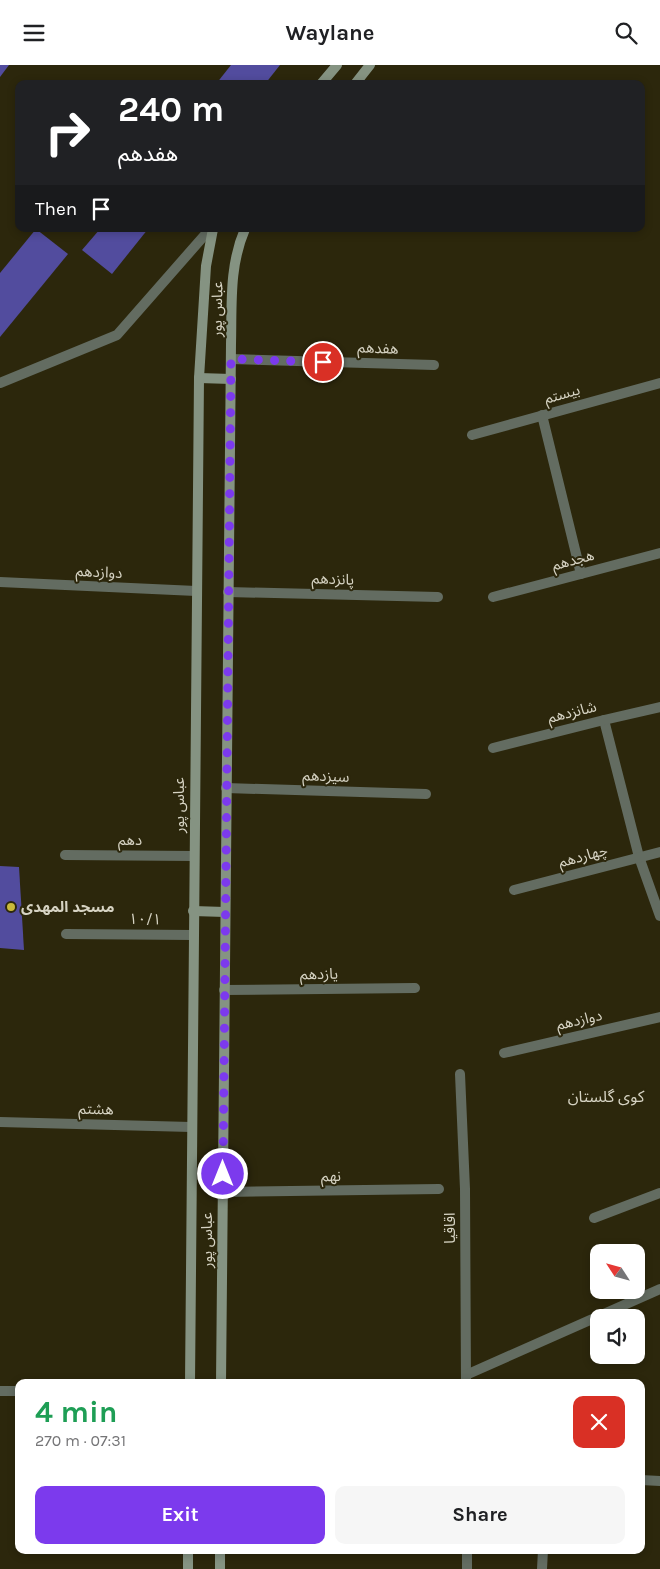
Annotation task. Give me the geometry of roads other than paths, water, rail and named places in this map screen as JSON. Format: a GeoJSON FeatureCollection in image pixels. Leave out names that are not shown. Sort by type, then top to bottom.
{"type":"FeatureCollection","features":[{"type":"Feature","properties":{"kind":"street"},"geometry":{"type":"LineString","coordinates":[[325,80],[337,65]]}},
{"type":"Feature","properties":{"kind":"street"},"geometry":{"type":"LineString","coordinates":[[358,80],[370,65]]}},
{"type":"Feature","properties":{"kind":"street"},"geometry":{"type":"LineString","coordinates":[[0,383],[117,335],[208,232]]}},
{"type":"Feature","properties":{"kind":"street","name":"عباس پور"},"geometry":{"type":"LineString","coordinates":[[190,1379],[199,378],[206,266],[211,232]]}},
{"type":"Feature","properties":{"kind":"street","name":"عباس پور"},"geometry":{"type":"LineString","coordinates":[[221,1379],[231,359],[233,272],[238,247],[244,232]]}},
{"type":"Feature","properties":{"kind":"street","name":"هفدهم"},"geometry":{"type":"LineString","coordinates":[[231,359],[434,365]]}},
{"type":"Feature","properties":{"kind":"street"},"geometry":{"type":"LineString","coordinates":[[199,378],[231,379]]}},
{"type":"Feature","properties":{"kind":"street","name":"بیستم"},"geometry":{"type":"LineString","coordinates":[[472,435],[660,383]]}},
{"type":"Feature","properties":{"kind":"street"},"geometry":{"type":"LineString","coordinates":[[542,415],[581,574]]}},
{"type":"Feature","properties":{"kind":"street","name":"هجدهم"},"geometry":{"type":"LineString","coordinates":[[493,597],[660,553]]}},
{"type":"Feature","properties":{"kind":"street","name":"دوازدهم"},"geometry":{"type":"LineString","coordinates":[[0,582],[196,591]]}},
{"type":"Feature","properties":{"kind":"street","name":"پانزدهم"},"geometry":{"type":"LineString","coordinates":[[228,592],[438,597]]}},
{"type":"Feature","properties":{"kind":"street","name":"شانزدهم"},"geometry":{"type":"LineString","coordinates":[[493,748],[660,707]]}},
{"type":"Feature","properties":{"kind":"street"},"geometry":{"type":"LineString","coordinates":[[604,720],[639,857],[660,916]]}},
{"type":"Feature","properties":{"kind":"street","name":"سیزدهم"},"geometry":{"type":"LineString","coordinates":[[226,788],[426,794]]}},
{"type":"Feature","properties":{"kind":"street","name":"چهاردهم"},"geometry":{"type":"LineString","coordinates":[[514,890],[660,852]]}},
{"type":"Feature","properties":{"kind":"street","name":"دهم"},"geometry":{"type":"LineString","coordinates":[[65,855],[194,856]]}},
{"type":"Feature","properties":{"kind":"street"},"geometry":{"type":"LineString","coordinates":[[193,911],[225,912]]}},
{"type":"Feature","properties":{"kind":"street","name":"۱۰/۱"},"geometry":{"type":"LineString","coordinates":[[66,934],[193,935]]}},
{"type":"Feature","properties":{"kind":"street","name":"یازدهم"},"geometry":{"type":"LineString","coordinates":[[224,990],[415,987]]}},
{"type":"Feature","properties":{"kind":"street","name":"دوازدهم"},"geometry":{"type":"LineString","coordinates":[[504,1053],[660,1017]]}},
{"type":"Feature","properties":{"kind":"street","name":"اقاقیا"},"geometry":{"type":"LineString","coordinates":[[460,1073],[465,1189],[466,1379]]}},
{"type":"Feature","properties":{"kind":"street","name":"هشتم"},"geometry":{"type":"LineString","coordinates":[[0,1122],[192,1127]]}},
{"type":"Feature","properties":{"kind":"street","name":"نهم"},"geometry":{"type":"LineString","coordinates":[[223,1192],[439,1189]]}},
{"type":"Feature","properties":{"kind":"street"},"geometry":{"type":"LineString","coordinates":[[594,1218],[660,1193]]}},
{"type":"Feature","properties":{"kind":"street"},"geometry":{"type":"LineString","coordinates":[[466,1379],[660,1289]]}},
{"type":"Feature","properties":{"kind":"street"},"geometry":{"type":"LineString","coordinates":[[0,1391],[15,1391]]}},
{"type":"Feature","properties":{"kind":"street"},"geometry":{"type":"LineString","coordinates":[[645,1481],[660,1481]]}},
{"type":"Feature","properties":{"kind":"street"},"geometry":{"type":"LineString","coordinates":[[188,1554],[188,1569]]}},
{"type":"Feature","properties":{"kind":"street"},"geometry":{"type":"LineString","coordinates":[[220,1554],[220,1569]]}},
{"type":"Feature","properties":{"kind":"street"},"geometry":{"type":"LineString","coordinates":[[467,1554],[467,1569]]}},
{"type":"Feature","properties":{"kind":"street"},"geometry":{"type":"LineString","coordinates":[[542,1569],[543,1554]]}},
{"type":"Feature","properties":{"kind":"place","name":"مسجد المهدی"},"geometry":{"type":"Point","coordinates":[11,907]}},
{"type":"Feature","properties":{"kind":"district","name":"کوی گلستان"},"geometry":{"type":"Point","coordinates":[606,1096]}}]}
